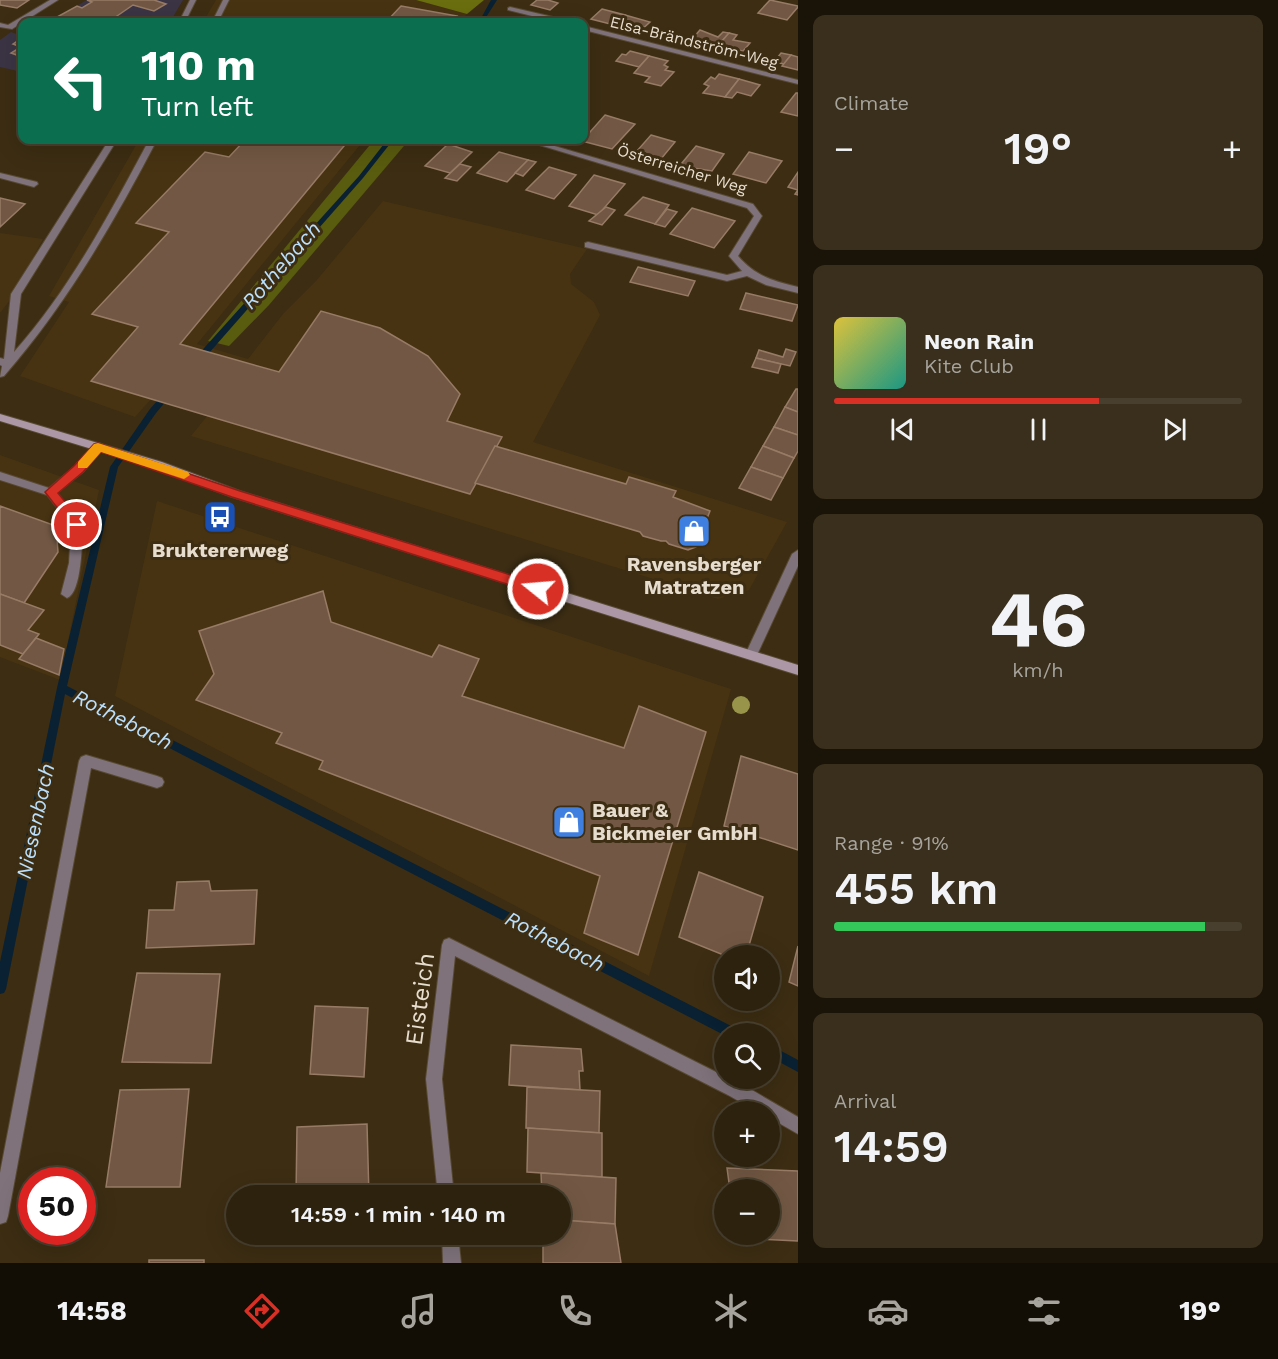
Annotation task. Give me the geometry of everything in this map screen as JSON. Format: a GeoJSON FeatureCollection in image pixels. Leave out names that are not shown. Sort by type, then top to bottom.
{"type":"FeatureCollection","features":[{"type":"Feature","properties":{"kind":"main road"},"geometry":{"type":"LineString","coordinates":[[0,417],[116,452],[236,494],[798,670]]}},
{"type":"Feature","properties":{"kind":"street"},"geometry":{"type":"LineString","coordinates":[[25,18],[56,0]]}},
{"type":"Feature","properties":{"kind":"street"},"geometry":{"type":"LineString","coordinates":[[184,18],[193,0]]}},
{"type":"Feature","properties":{"kind":"street"},"geometry":{"type":"LineString","coordinates":[[217,18],[226,0]]}},
{"type":"Feature","properties":{"kind":"street"},"geometry":{"type":"LineString","coordinates":[[510,9],[547,18]]}},
{"type":"Feature","properties":{"kind":"street"},"geometry":{"type":"LineString","coordinates":[[0,25],[9,27],[18,22]]}},
{"type":"Feature","properties":{"kind":"street","name":"Elsa-Brändström-Weg"},"geometry":{"type":"LineString","coordinates":[[588,29],[798,82]]}},
{"type":"Feature","properties":{"kind":"street"},"geometry":{"type":"LineString","coordinates":[[0,374],[16,294],[110,144]]}},
{"type":"Feature","properties":{"kind":"street"},"geometry":{"type":"LineString","coordinates":[[4,363],[60,300],[127,189],[151,144]]}},
{"type":"Feature","properties":{"kind":"street","name":"Österreicher Weg"},"geometry":{"type":"LineString","coordinates":[[541,144],[750,206],[758,216],[733,256],[746,273]]}},
{"type":"Feature","properties":{"kind":"street"},"geometry":{"type":"LineString","coordinates":[[0,175],[34,184]]}},
{"type":"Feature","properties":{"kind":"street"},"geometry":{"type":"LineString","coordinates":[[588,245],[727,278],[746,273],[759,280],[798,290]]}},
{"type":"Feature","properties":{"kind":"street"},"geometry":{"type":"LineString","coordinates":[[51,492],[79,469],[98,447]]}},
{"type":"Feature","properties":{"kind":"street"},"geometry":{"type":"LineString","coordinates":[[0,476],[51,492],[77,525],[75,563],[67,594]]}},
{"type":"Feature","properties":{"kind":"street"},"geometry":{"type":"LineString","coordinates":[[750,655],[798,554]]}},
{"type":"Feature","properties":{"kind":"street"},"geometry":{"type":"LineString","coordinates":[[0,1216],[86,761],[157,782]]}},
{"type":"Feature","properties":{"kind":"street","name":"Eisteich"},"geometry":{"type":"LineString","coordinates":[[445,1185],[434,1079],[449,945],[734,1089],[798,1125]]}},
{"type":"Feature","properties":{"kind":"street"},"geometry":{"type":"LineString","coordinates":[[451,1245],[452,1263]]}},
{"type":"Feature","properties":{"kind":"shaded area"},"geometry":{"type":"Polygon","coordinates":[[[87,0],[183,0],[172,18],[55,18],[87,0]]]}},
{"type":"Feature","properties":{"kind":"shaded area"},"geometry":{"type":"Polygon","coordinates":[[[216,0],[415,0],[467,14],[464,18],[205,18],[216,0]]]}},
{"type":"Feature","properties":{"kind":"shaded area"},"geometry":{"type":"Polygon","coordinates":[[[416,0],[484,0],[467,14],[416,0]]]}},
{"type":"Feature","properties":{"kind":"shaded area"},"geometry":{"type":"Polygon","coordinates":[[[11,32],[18,35],[18,71],[0,67],[0,40],[11,32]]]}},
{"type":"Feature","properties":{"kind":"shaded area"},"geometry":{"type":"Polygon","coordinates":[[[137,144],[361,144],[197,344],[248,359],[283,314],[316,281],[383,201],[587,249],[570,274],[571,284],[594,302],[600,315],[533,442],[787,522],[749,590],[718,599],[191,436],[208,415],[153,397],[135,417],[20,376],[69,302],[49,296],[137,144]]]}},
{"type":"Feature","properties":{"kind":"shaded area"},"geometry":{"type":"Polygon","coordinates":[[[371,144],[406,144],[269,305],[229,346],[208,341],[371,144]]]}},
{"type":"Feature","properties":{"kind":"shaded area"},"geometry":{"type":"Polygon","coordinates":[[[0,233],[43,239],[10,300],[0,313],[0,233]]]}},
{"type":"Feature","properties":{"kind":"shaded area"},"geometry":{"type":"Polygon","coordinates":[[[0,455],[99,490],[60,680],[0,657],[0,455]]]}},
{"type":"Feature","properties":{"kind":"shaded area"},"geometry":{"type":"Polygon","coordinates":[[[157,501],[731,689],[649,976],[115,696],[157,501]]]}},
{"type":"Feature","properties":{"kind":"building"},"geometry":{"type":"Polygon","coordinates":[[[0,0],[29,0],[17,8],[0,5],[0,0]]]}},
{"type":"Feature","properties":{"kind":"building"},"geometry":{"type":"Polygon","coordinates":[[[87,0],[154,0],[166,4],[154,11],[133,5],[114,18],[55,18],[77,6],[82,8],[92,2],[87,0]]]}},
{"type":"Feature","properties":{"kind":"building"},"geometry":{"type":"Polygon","coordinates":[[[537,0],[558,3],[550,10],[531,5],[537,0]]]}},
{"type":"Feature","properties":{"kind":"building"},"geometry":{"type":"Polygon","coordinates":[[[770,0],[798,7],[787,20],[758,13],[770,0]]]}},
{"type":"Feature","properties":{"kind":"building"},"geometry":{"type":"Polygon","coordinates":[[[401,6],[457,16],[455,18],[390,18],[401,6]]]}},
{"type":"Feature","properties":{"kind":"building"},"geometry":{"type":"Polygon","coordinates":[[[602,9],[625,15],[614,25],[591,19],[602,9]]]}},
{"type":"Feature","properties":{"kind":"building"},"geometry":{"type":"Polygon","coordinates":[[[625,15],[650,22],[639,32],[614,25],[625,15]]]}},
{"type":"Feature","properties":{"kind":"building"},"geometry":{"type":"Polygon","coordinates":[[[700,30],[718,37],[723,32],[729,33],[715,49],[696,44],[700,40],[693,38],[700,30]]]}},
{"type":"Feature","properties":{"kind":"building"},"geometry":{"type":"Polygon","coordinates":[[[729,33],[737,35],[733,40],[750,43],[743,51],[738,50],[734,54],[715,49],[729,33]]]}},
{"type":"Feature","properties":{"kind":"building"},"geometry":{"type":"Polygon","coordinates":[[[18,49],[18,56],[11,53],[18,49]]]}},
{"type":"Feature","properties":{"kind":"building"},"geometry":{"type":"Polygon","coordinates":[[[630,51],[649,56],[639,67],[616,61],[622,54],[626,55],[630,51]]]}},
{"type":"Feature","properties":{"kind":"building"},"geometry":{"type":"Polygon","coordinates":[[[781,53],[791,55],[784,64],[774,62],[781,53]]]}},
{"type":"Feature","properties":{"kind":"building"},"geometry":{"type":"Polygon","coordinates":[[[791,55],[798,57],[798,70],[782,66],[791,55]]]}},
{"type":"Feature","properties":{"kind":"building"},"geometry":{"type":"Polygon","coordinates":[[[649,56],[668,61],[664,65],[668,67],[665,70],[674,72],[661,86],[645,82],[650,77],[634,73],[649,56]]]}},
{"type":"Feature","properties":{"kind":"building"},"geometry":{"type":"Polygon","coordinates":[[[719,74],[739,79],[725,97],[703,93],[709,86],[704,84],[711,77],[715,79],[719,74]]]}},
{"type":"Feature","properties":{"kind":"building"},"geometry":{"type":"Polygon","coordinates":[[[739,79],[760,85],[751,96],[737,92],[732,98],[725,97],[739,79]]]}},
{"type":"Feature","properties":{"kind":"building"},"geometry":{"type":"Polygon","coordinates":[[[798,93],[798,116],[781,112],[798,93]]]}},
{"type":"Feature","properties":{"kind":"building"},"geometry":{"type":"Polygon","coordinates":[[[605,115],[635,124],[612,149],[588,143],[588,134],[605,115]]]}},
{"type":"Feature","properties":{"kind":"building"},"geometry":{"type":"Polygon","coordinates":[[[651,135],[675,142],[661,159],[636,152],[651,135]]]}},
{"type":"Feature","properties":{"kind":"building"},"geometry":{"type":"Polygon","coordinates":[[[241,144],[346,144],[180,344],[279,372],[321,311],[380,328],[428,356],[460,394],[447,421],[502,437],[470,494],[91,381],[138,327],[92,314],[169,232],[136,223],[205,152],[229,157],[241,144]]]}},
{"type":"Feature","properties":{"kind":"building"},"geometry":{"type":"Polygon","coordinates":[[[448,144],[472,152],[450,173],[425,166],[448,144]]]}},
{"type":"Feature","properties":{"kind":"building"},"geometry":{"type":"Polygon","coordinates":[[[696,146],[724,154],[712,171],[687,167],[682,163],[696,146]]]}},
{"type":"Feature","properties":{"kind":"building"},"geometry":{"type":"Polygon","coordinates":[[[499,152],[528,160],[507,182],[477,173],[499,152]]]}},
{"type":"Feature","properties":{"kind":"building"},"geometry":{"type":"Polygon","coordinates":[[[749,152],[782,161],[766,183],[733,174],[749,152]]]}},
{"type":"Feature","properties":{"kind":"building"},"geometry":{"type":"Polygon","coordinates":[[[528,160],[536,162],[523,176],[515,173],[528,160]]]}},
{"type":"Feature","properties":{"kind":"building"},"geometry":{"type":"Polygon","coordinates":[[[460,164],[471,167],[457,181],[445,178],[460,164]]]}},
{"type":"Feature","properties":{"kind":"building"},"geometry":{"type":"Polygon","coordinates":[[[549,167],[576,175],[554,199],[526,190],[549,167]]]}},
{"type":"Feature","properties":{"kind":"building"},"geometry":{"type":"Polygon","coordinates":[[[798,172],[798,190],[788,187],[798,172]]]}},
{"type":"Feature","properties":{"kind":"building"},"geometry":{"type":"Polygon","coordinates":[[[594,175],[625,184],[598,215],[569,206],[594,175]]]}},
{"type":"Feature","properties":{"kind":"building"},"geometry":{"type":"Polygon","coordinates":[[[643,197],[669,205],[655,224],[625,215],[643,197]]]}},
{"type":"Feature","properties":{"kind":"building"},"geometry":{"type":"Polygon","coordinates":[[[0,198],[25,204],[0,227],[0,198]]]}},
{"type":"Feature","properties":{"kind":"building"},"geometry":{"type":"Polygon","coordinates":[[[606,207],[615,210],[602,225],[589,221],[606,207]]]}},
{"type":"Feature","properties":{"kind":"building"},"geometry":{"type":"Polygon","coordinates":[[[692,208],[735,221],[714,248],[670,234],[692,208]]]}},
{"type":"Feature","properties":{"kind":"building"},"geometry":{"type":"Polygon","coordinates":[[[667,209],[677,212],[665,227],[655,224],[667,209]]]}},
{"type":"Feature","properties":{"kind":"building"},"geometry":{"type":"Polygon","coordinates":[[[638,267],[695,281],[688,296],[630,282],[638,267]]]}},
{"type":"Feature","properties":{"kind":"building"},"geometry":{"type":"Polygon","coordinates":[[[746,293],[798,305],[792,321],[740,309],[746,293]]]}},
{"type":"Feature","properties":{"kind":"building"},"geometry":{"type":"Polygon","coordinates":[[[786,349],[796,352],[790,366],[756,358],[759,350],[783,357],[786,349]]]}},
{"type":"Feature","properties":{"kind":"building"},"geometry":{"type":"Polygon","coordinates":[[[756,358],[781,364],[778,373],[752,367],[756,358]]]}},
{"type":"Feature","properties":{"kind":"building"},"geometry":{"type":"Polygon","coordinates":[[[798,389],[798,412],[785,407],[798,389]]]}},
{"type":"Feature","properties":{"kind":"building"},"geometry":{"type":"Polygon","coordinates":[[[785,407],[798,412],[798,435],[774,427],[785,407]]]}},
{"type":"Feature","properties":{"kind":"building"},"geometry":{"type":"Polygon","coordinates":[[[774,427],[798,435],[798,451],[794,458],[763,446],[774,427]]]}},
{"type":"Feature","properties":{"kind":"building"},"geometry":{"type":"Polygon","coordinates":[[[495,446],[626,484],[629,477],[676,491],[673,497],[710,511],[704,526],[700,528],[702,531],[696,547],[688,550],[666,541],[643,536],[640,532],[475,483],[495,446]]]}},
{"type":"Feature","properties":{"kind":"building"},"geometry":{"type":"Polygon","coordinates":[[[763,446],[794,458],[783,478],[751,467],[763,446]]]}},
{"type":"Feature","properties":{"kind":"building"},"geometry":{"type":"Polygon","coordinates":[[[751,467],[783,478],[771,500],[739,488],[751,467]]]}},
{"type":"Feature","properties":{"kind":"building"},"geometry":{"type":"Polygon","coordinates":[[[0,506],[56,526],[58,552],[24,603],[0,594],[0,506]]]}},
{"type":"Feature","properties":{"kind":"building","name":"Bauer & Bickmeier GmbH"},"geometry":{"type":"Polygon","coordinates":[[[323,591],[331,622],[432,657],[439,645],[479,659],[462,696],[624,748],[639,706],[706,732],[638,955],[584,933],[600,876],[319,769],[323,761],[276,743],[282,733],[196,700],[214,674],[199,631],[323,591]]]}},
{"type":"Feature","properties":{"kind":"building"},"geometry":{"type":"Polygon","coordinates":[[[0,594],[44,610],[28,630],[39,634],[23,654],[0,645],[0,594]]]}},
{"type":"Feature","properties":{"kind":"building"},"geometry":{"type":"Polygon","coordinates":[[[36,638],[64,649],[59,675],[19,659],[36,638]]]}},
{"type":"Feature","properties":{"kind":"building"},"geometry":{"type":"Polygon","coordinates":[[[741,756],[798,774],[798,850],[724,826],[741,756]]]}},
{"type":"Feature","properties":{"kind":"building"},"geometry":{"type":"Polygon","coordinates":[[[699,872],[763,897],[749,945],[714,945],[714,951],[679,937],[699,872]]]}},
{"type":"Feature","properties":{"kind":"building"},"geometry":{"type":"Polygon","coordinates":[[[209,881],[211,891],[257,890],[254,944],[146,948],[149,910],[174,910],[177,882],[209,881]]]}},
{"type":"Feature","properties":{"kind":"building"},"geometry":{"type":"Polygon","coordinates":[[[798,946],[798,986],[789,982],[798,946]]]}},
{"type":"Feature","properties":{"kind":"building"},"geometry":{"type":"Polygon","coordinates":[[[137,973],[220,974],[211,1063],[122,1062],[137,973]]]}},
{"type":"Feature","properties":{"kind":"building"},"geometry":{"type":"Polygon","coordinates":[[[315,1006],[368,1008],[364,1077],[310,1074],[315,1006]]]}},
{"type":"Feature","properties":{"kind":"building"},"geometry":{"type":"Polygon","coordinates":[[[511,1045],[581,1049],[583,1071],[579,1071],[580,1090],[509,1085],[511,1045]]]}},
{"type":"Feature","properties":{"kind":"building"},"geometry":{"type":"Polygon","coordinates":[[[527,1087],[600,1091],[599,1133],[526,1128],[527,1087]]]}},
{"type":"Feature","properties":{"kind":"building"},"geometry":{"type":"Polygon","coordinates":[[[189,1089],[180,1187],[106,1187],[120,1090],[189,1089]]]}},
{"type":"Feature","properties":{"kind":"building"},"geometry":{"type":"Polygon","coordinates":[[[367,1124],[369,1185],[296,1185],[297,1127],[367,1124]]]}},
{"type":"Feature","properties":{"kind":"building"},"geometry":{"type":"Polygon","coordinates":[[[528,1128],[602,1133],[602,1177],[527,1172],[528,1128]]]}},
{"type":"Feature","properties":{"kind":"building"},"geometry":{"type":"Polygon","coordinates":[[[727,1168],[798,1171],[798,1241],[780,1240],[780,1179],[728,1179],[727,1168]]]}},
{"type":"Feature","properties":{"kind":"building"},"geometry":{"type":"Polygon","coordinates":[[[541,1173],[616,1178],[615,1224],[571,1221],[571,1185],[542,1185],[541,1173]]]}},
{"type":"Feature","properties":{"kind":"building"},"geometry":{"type":"Polygon","coordinates":[[[571,1221],[615,1224],[621,1263],[543,1263],[543,1245],[571,1245],[571,1221]]]}},
{"type":"Feature","properties":{"kind":"building"},"geometry":{"type":"Polygon","coordinates":[[[149,1260],[204,1260],[204,1263],[149,1263],[149,1260]]]}},
{"type":"Feature","properties":{"kind":"waterway","name":"Rothebach"},"geometry":{"type":"LineString","coordinates":[[483,18],[494,0]]}},
{"type":"Feature","properties":{"kind":"waterway","name":"Rothebach"},"geometry":{"type":"LineString","coordinates":[[199,359],[361,177],[387,144]]}},
{"type":"Feature","properties":{"kind":"waterway","name":"Rothebach"},"geometry":{"type":"LineString","coordinates":[[62,688],[114,467],[153,411],[168,394]]}},
{"type":"Feature","properties":{"kind":"waterway","name":"Niesenbach"},"geometry":{"type":"LineString","coordinates":[[0,989],[62,688]]}},
{"type":"Feature","properties":{"kind":"waterway","name":"Rothebach"},"geometry":{"type":"LineString","coordinates":[[62,688],[714,1023]]}},
{"type":"Feature","properties":{"kind":"waterway","name":"Rothebach"},"geometry":{"type":"LineString","coordinates":[[780,1056],[798,1066]]}},
{"type":"Feature","properties":{"kind":"slow traffic"},"geometry":{"type":"LineString","coordinates":[[82,465],[98,447],[184,475]]}},
{"type":"Feature","properties":{"kind":"place","name":"Bruktererweg"},"geometry":{"type":"Point","coordinates":[220,517]}},
{"type":"Feature","properties":{"kind":"place","name":"Ravensberger Matratzen"},"geometry":{"type":"Point","coordinates":[694,531]}},
{"type":"Feature","properties":{"kind":"place","name":"Bauer & Bickmeier GmbH"},"geometry":{"type":"Point","coordinates":[569,822]}},
{"type":"Feature","properties":{"kind":"route"},"geometry":{"type":"LineString","coordinates":[[77,525],[51,492],[79,469],[98,447],[158,465],[236,494],[538,589]]}}]}
